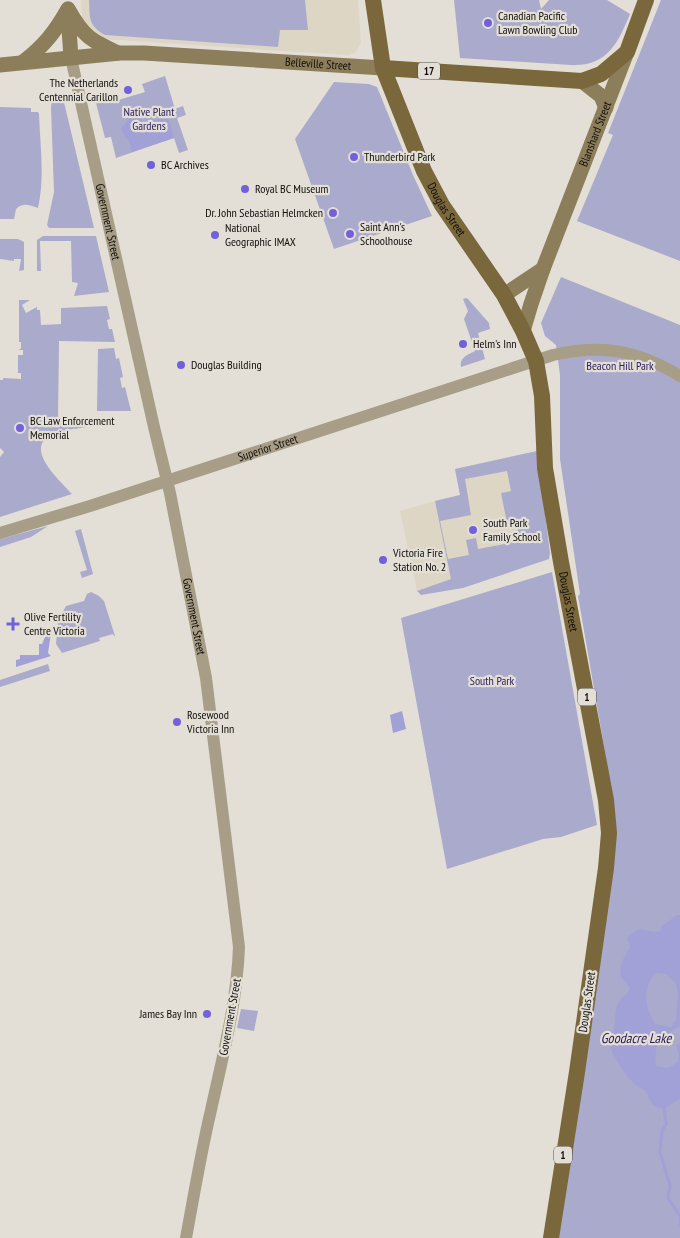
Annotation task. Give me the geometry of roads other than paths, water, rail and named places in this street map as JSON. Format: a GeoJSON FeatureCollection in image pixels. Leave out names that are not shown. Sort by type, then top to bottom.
{"type":"FeatureCollection","features":[{"type":"Feature","properties":{"kind":"main road","name":"Douglas Street"},"geometry":{"type":"LineString","coordinates":[[373,0],[383,68],[424,171],[442,205],[504,295],[536,361],[542,396],[545,468],[606,800],[609,833],[606,868],[577,1072],[550,1238]]}},
{"type":"Feature","properties":{"kind":"main road","name":"Blanshard Street"},"geometry":{"type":"LineString","coordinates":[[523,331],[544,269],[646,0]]}},
{"type":"Feature","properties":{"kind":"main road"},"geometry":{"type":"LineString","coordinates":[[68,4],[78,27],[86,35],[99,44],[120,53]]}},
{"type":"Feature","properties":{"kind":"main road"},"geometry":{"type":"LineString","coordinates":[[23,62],[46,42],[56,30],[68,4]]}},
{"type":"Feature","properties":{"kind":"main road","name":"Government Street"},"geometry":{"type":"LineString","coordinates":[[68,4],[71,58]]}},
{"type":"Feature","properties":{"kind":"main road","name":"Belleville Street"},"geometry":{"type":"LineString","coordinates":[[0,64],[120,53],[144,53],[582,81],[601,74],[627,52]]}},
{"type":"Feature","properties":{"kind":"main road"},"geometry":{"type":"LineString","coordinates":[[582,81],[601,96],[606,108]]}},
{"type":"Feature","properties":{"kind":"main road"},"geometry":{"type":"LineString","coordinates":[[504,295],[544,269]]}},
{"type":"Feature","properties":{"kind":"street","name":"Government Street"},"geometry":{"type":"LineString","coordinates":[[71,58],[167,480],[206,678],[240,947],[232,1020],[210,1112],[186,1238]]}},
{"type":"Feature","properties":{"kind":"street","name":"Superior Street"},"geometry":{"type":"LineString","coordinates":[[0,533],[567,352],[603,349],[642,357],[680,376]]}},
{"type":"Feature","properties":{"kind":"water"},"geometry":{"type":"Polygon","coordinates":[[[137,115],[143,122],[167,118],[174,138],[131,152],[130,143],[121,128],[128,118],[137,115]]]}},
{"type":"Feature","properties":{"kind":"water"},"geometry":{"type":"Polygon","coordinates":[[[52,627],[48,653],[51,656],[16,667],[16,660],[20,659],[20,655],[39,655],[39,644],[42,644],[49,628],[52,627]]]}},
{"type":"Feature","properties":{"kind":"water"},"geometry":{"type":"Polygon","coordinates":[[[402,711],[406,729],[393,733],[390,715],[402,711]]]}},
{"type":"Feature","properties":{"kind":"water","name":"Goodacre Lake"},"geometry":{"type":"Polygon","coordinates":[[[677,915],[680,915],[680,1026],[663,1038],[657,1047],[655,1059],[656,1066],[668,1068],[678,1062],[679,1055],[676,1045],[680,1043],[680,1099],[667,1107],[659,1108],[651,1103],[643,1089],[629,1078],[618,1063],[610,1047],[618,1003],[630,988],[622,978],[620,970],[630,947],[627,938],[637,930],[655,932],[660,931],[662,926],[677,915]],[[656,973],[651,979],[646,991],[646,998],[655,1024],[671,1027],[676,1020],[678,993],[676,983],[666,974],[656,973]]]}},
{"type":"Feature","properties":{"kind":"waterway"},"geometry":{"type":"LineString","coordinates":[[664,1108],[666,1124],[662,1131],[660,1152],[670,1186],[668,1198],[680,1216],[680,1224]]}},
{"type":"Feature","properties":{"kind":"place","name":"Canadian Pacific Lawn Bowling Club"},"geometry":{"type":"Point","coordinates":[488,23]}},
{"type":"Feature","properties":{"kind":"place","name":"The Netherlands Centennial Carillon"},"geometry":{"type":"Point","coordinates":[128,90]}},
{"type":"Feature","properties":{"kind":"place","name":"Thunderbird Park"},"geometry":{"type":"Point","coordinates":[354,157]}},
{"type":"Feature","properties":{"kind":"place","name":"BC Archives"},"geometry":{"type":"Point","coordinates":[151,165]}},
{"type":"Feature","properties":{"kind":"place","name":"Royal BC Museum"},"geometry":{"type":"Point","coordinates":[245,189]}},
{"type":"Feature","properties":{"kind":"place","name":"Dr. John Sebastian Helmcken"},"geometry":{"type":"Point","coordinates":[333,213]}},
{"type":"Feature","properties":{"kind":"place","name":"Saint Ann's Schoolhouse"},"geometry":{"type":"Point","coordinates":[350,234]}},
{"type":"Feature","properties":{"kind":"place","name":"National Geographic IMAX"},"geometry":{"type":"Point","coordinates":[215,235]}},
{"type":"Feature","properties":{"kind":"place","name":"Helm's Inn"},"geometry":{"type":"Point","coordinates":[463,344]}},
{"type":"Feature","properties":{"kind":"place","name":"Douglas Building"},"geometry":{"type":"Point","coordinates":[181,365]}},
{"type":"Feature","properties":{"kind":"place","name":"BC Law Enforcement Memorial"},"geometry":{"type":"Point","coordinates":[20,428]}},
{"type":"Feature","properties":{"kind":"place","name":"South Park Family School"},"geometry":{"type":"Point","coordinates":[473,530]}},
{"type":"Feature","properties":{"kind":"place","name":"Victoria Fire Station No. 2"},"geometry":{"type":"Point","coordinates":[383,560]}},
{"type":"Feature","properties":{"kind":"place","name":"Olive Fertility Centre Victoria"},"geometry":{"type":"Point","coordinates":[13,624]}},
{"type":"Feature","properties":{"kind":"place","name":"Rosewood Victoria Inn"},"geometry":{"type":"Point","coordinates":[177,722]}},
{"type":"Feature","properties":{"kind":"place","name":"James Bay Inn"},"geometry":{"type":"Point","coordinates":[207,1014]}},
{"type":"Feature","properties":{"kind":"park label","name":"Native Plant Gardens"},"geometry":{"type":"Point","coordinates":[149,119]}},
{"type":"Feature","properties":{"kind":"park label","name":"Beacon Hill Park"},"geometry":{"type":"Point","coordinates":[620,366]}},
{"type":"Feature","properties":{"kind":"park label","name":"South Park"},"geometry":{"type":"Point","coordinates":[492,681]}}]}
